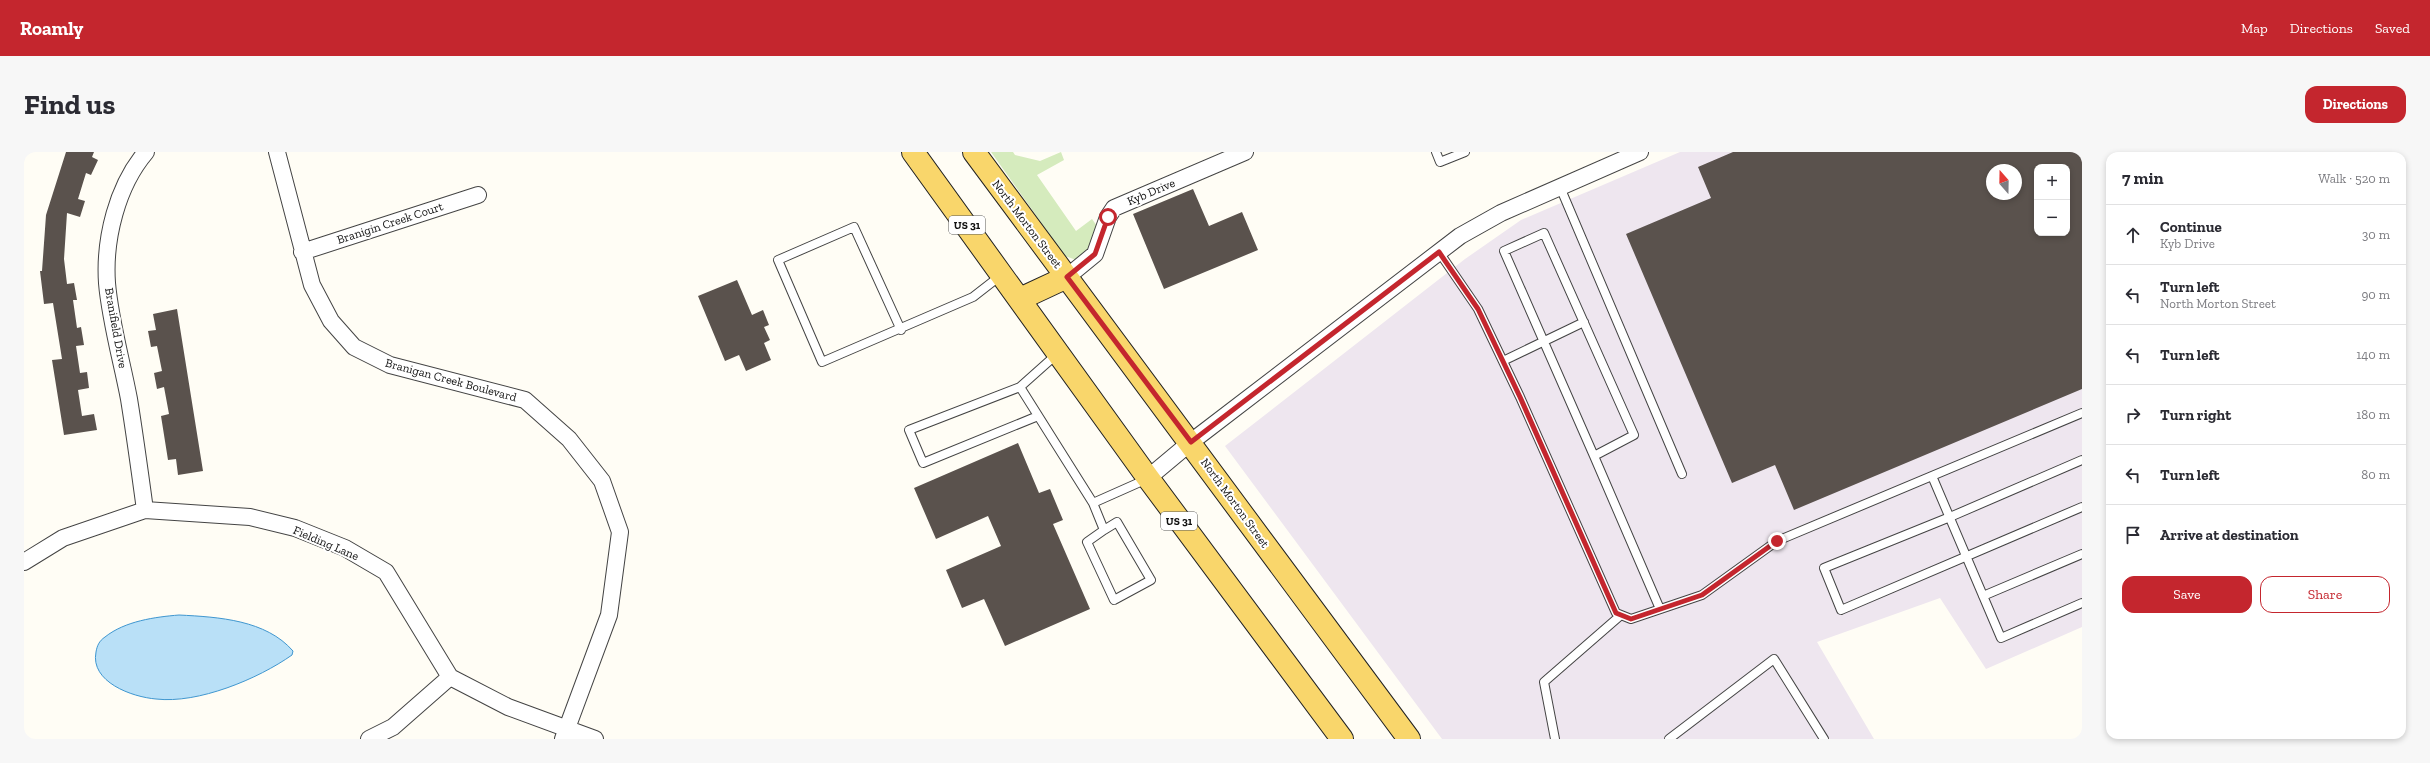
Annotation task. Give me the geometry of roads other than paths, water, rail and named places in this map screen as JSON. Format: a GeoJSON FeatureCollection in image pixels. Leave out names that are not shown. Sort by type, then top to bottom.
{"type":"FeatureCollection","features":[{"type":"Feature","properties":{"kind":"main road","name":"US 31"},"geometry":{"type":"LineString","coordinates":[[913,152],[1059,352],[1148,478],[1342,739]]}},
{"type":"Feature","properties":{"kind":"main road","name":"North Morton Street"},"geometry":{"type":"LineString","coordinates":[[974,152],[1191,442],[1409,739]]}},
{"type":"Feature","properties":{"kind":"main road"},"geometry":{"type":"LineString","coordinates":[[1020,299],[1067,277]]}},
{"type":"Feature","properties":{"kind":"street","name":"Branifield Drive"},"geometry":{"type":"LineString","coordinates":[[145,510],[129,401],[107,283],[108,249],[115,214],[124,187],[146,152]]}},
{"type":"Feature","properties":{"kind":"street","name":"Branigan Creek Boulevard"},"geometry":{"type":"LineString","coordinates":[[277,152],[302,252],[312,285],[331,321],[354,347],[390,366],[525,400],[570,439],[602,481],[620,532],[610,615],[565,733]]}},
{"type":"Feature","properties":{"kind":"street","name":"Kyb Drive"},"geometry":{"type":"LineString","coordinates":[[1067,277],[1095,254],[1108,217],[1114,208],[1245,152]]}},
{"type":"Feature","properties":{"kind":"street"},"geometry":{"type":"LineString","coordinates":[[1148,478],[1191,442],[1439,252],[1483,222],[1640,152]]}},
{"type":"Feature","properties":{"kind":"street","name":"Branigin Creek Court"},"geometry":{"type":"LineString","coordinates":[[302,252],[478,195]]}},
{"type":"Feature","properties":{"kind":"street","name":"Fielding Lane"},"geometry":{"type":"LineString","coordinates":[[24,562],[63,538],[145,510],[250,517],[295,528],[346,548],[386,572],[450,677]]}},
{"type":"Feature","properties":{"kind":"street"},"geometry":{"type":"LineString","coordinates":[[369,739],[393,727],[450,677],[508,707],[565,733],[595,739]]}},
{"type":"Feature","properties":{"kind":"lane"},"geometry":{"type":"LineString","coordinates":[[1436,152],[1440,162],[1465,152]]}},
{"type":"Feature","properties":{"kind":"lane"},"geometry":{"type":"LineString","coordinates":[[1560,187],[1682,474]]}},
{"type":"Feature","properties":{"kind":"lane"},"geometry":{"type":"LineString","coordinates":[[901,330],[854,227],[778,260],[822,362],[901,330],[972,297],[1002,274]]}},
{"type":"Feature","properties":{"kind":"lane"},"geometry":{"type":"LineString","coordinates":[[1594,456],[1634,436],[1544,233],[1504,251],[1660,609]]}},
{"type":"Feature","properties":{"kind":"lane"},"geometry":{"type":"LineString","coordinates":[[1439,252],[1478,309],[1503,361],[1602,586],[1616,613],[1631,619],[1702,595],[1777,541],[2082,413]]}},
{"type":"Feature","properties":{"kind":"lane"},"geometry":{"type":"LineString","coordinates":[[1503,361],[1584,322]]}},
{"type":"Feature","properties":{"kind":"lane"},"geometry":{"type":"LineString","coordinates":[[1038,416],[923,463],[909,430],[1020,387],[1059,352]]}},
{"type":"Feature","properties":{"kind":"lane"},"geometry":{"type":"LineString","coordinates":[[1020,387],[1094,503],[1104,530]]}},
{"type":"Feature","properties":{"kind":"lane"},"geometry":{"type":"LineString","coordinates":[[2082,460],[1950,518],[1824,568],[1842,610],[1967,558],[2082,507]]}},
{"type":"Feature","properties":{"kind":"lane"},"geometry":{"type":"LineString","coordinates":[[1932,476],[2001,638],[2082,603]]}},
{"type":"Feature","properties":{"kind":"lane"},"geometry":{"type":"LineString","coordinates":[[1094,503],[1148,478]]}},
{"type":"Feature","properties":{"kind":"lane"},"geometry":{"type":"LineString","coordinates":[[1117,522],[1151,580],[1114,600],[1087,542],[1104,530],[1117,522]]}},
{"type":"Feature","properties":{"kind":"lane"},"geometry":{"type":"LineString","coordinates":[[1983,596],[2082,554]]}},
{"type":"Feature","properties":{"kind":"lane"},"geometry":{"type":"LineString","coordinates":[[1555,739],[1544,682],[1621,615]]}},
{"type":"Feature","properties":{"kind":"lane"},"geometry":{"type":"LineString","coordinates":[[1669,739],[1774,659],[1824,739]]}},
{"type":"Feature","properties":{"kind":"water"},"geometry":{"type":"Polygon","coordinates":[[[179,615],[226,619],[256,627],[282,641],[293,651],[292,655],[262,673],[227,688],[209,694],[173,700],[146,698],[125,691],[106,680],[99,672],[96,663],[96,652],[101,640],[105,637],[122,627],[140,621],[179,615]]]}}]}
